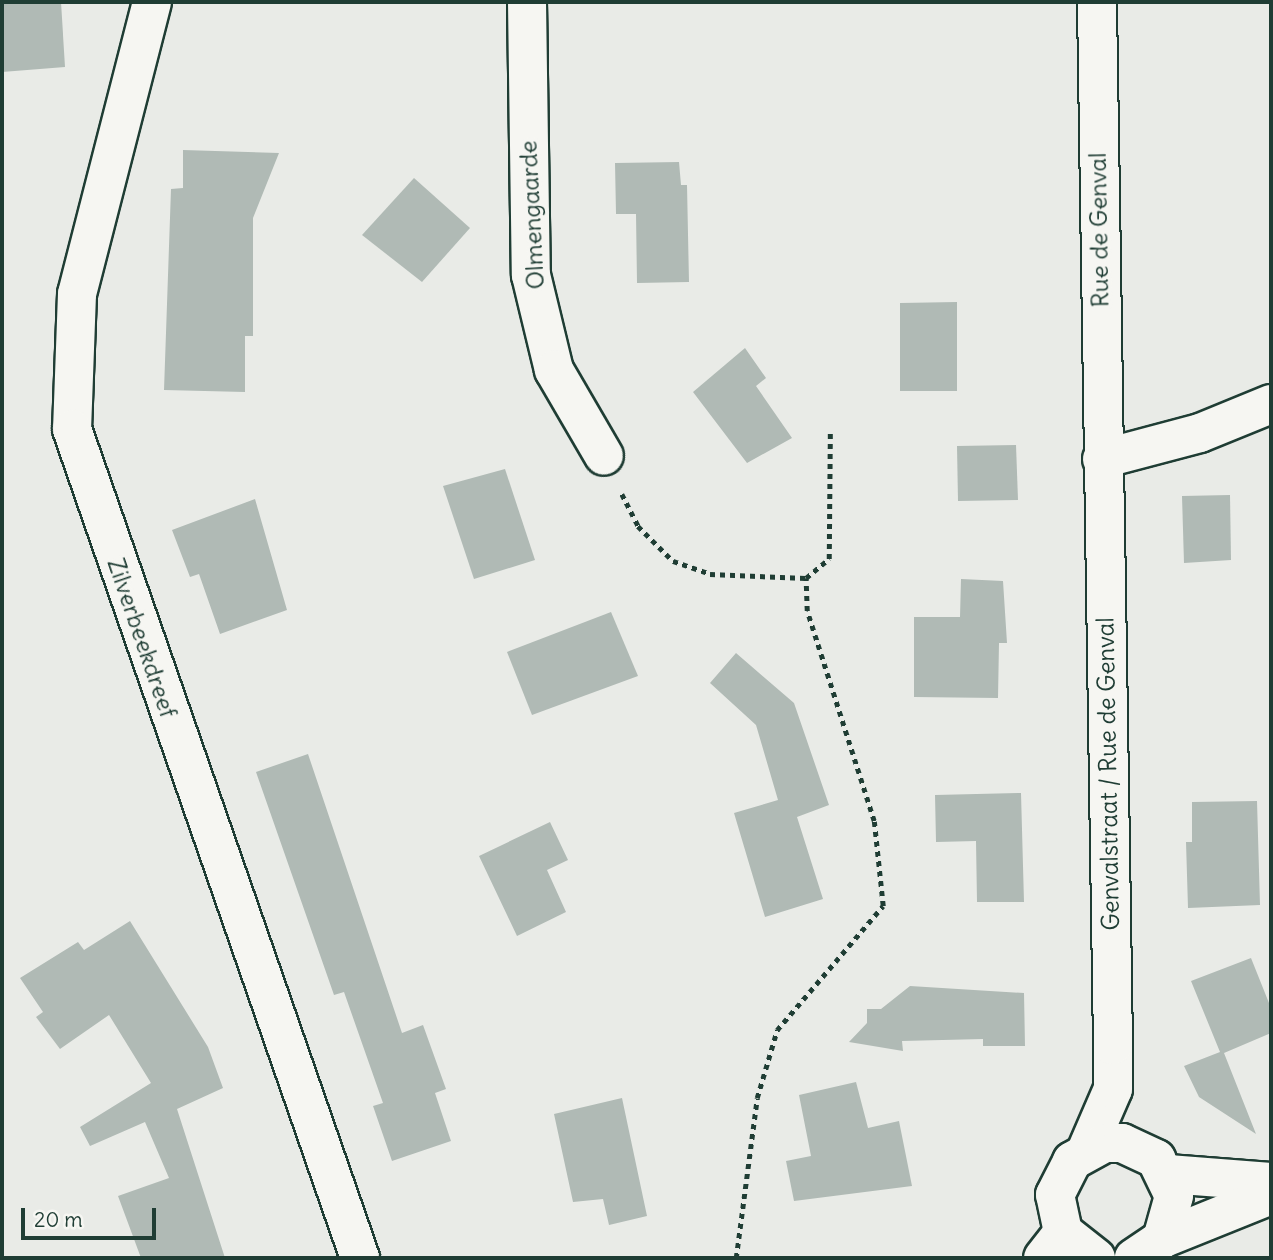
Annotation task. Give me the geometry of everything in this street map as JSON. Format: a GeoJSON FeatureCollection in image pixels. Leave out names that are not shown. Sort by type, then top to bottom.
{"type":"FeatureCollection","features":[{"type":"Feature","properties":{"kind":"street","name":"Zilverbeekdreef"},"geometry":{"type":"LineString","coordinates":[[152,2],[77,294],[72,429],[360,1258]]}},
{"type":"Feature","properties":{"kind":"street","name":"Olmengaarde"},"geometry":{"type":"LineString","coordinates":[[527,2],[531,275],[554,370],[604,456]]}},
{"type":"Feature","properties":{"kind":"street","name":"Rue de Genval"},"geometry":{"type":"LineString","coordinates":[[1097,2],[1102,459]]}},
{"type":"Feature","properties":{"kind":"street"},"geometry":{"type":"LineString","coordinates":[[1102,459],[1200,433],[1271,404]]}},
{"type":"Feature","properties":{"kind":"street","name":"Genvalstraat / Rue de Genval"},"geometry":{"type":"LineString","coordinates":[[1053,1245],[1058,1186],[1087,1149],[1112,1089],[1102,459]]}},
{"type":"Feature","properties":{"kind":"street","name":"Genvalstraat / Rue de Genval"},"geometry":{"type":"LineString","coordinates":[[1112,1089],[1139,1148]]}},
{"type":"Feature","properties":{"kind":"street"},"geometry":{"type":"LineString","coordinates":[[1087,1149],[1104,1143],[1139,1148],[1168,1174],[1271,1181]]}},
{"type":"Feature","properties":{"kind":"street"},"geometry":{"type":"LineString","coordinates":[[1148,1249],[1173,1219],[1168,1174]]}},
{"type":"Feature","properties":{"kind":"street"},"geometry":{"type":"LineString","coordinates":[[1148,1249],[1271,1195]]}},
{"type":"Feature","properties":{"kind":"street"},"geometry":{"type":"LineString","coordinates":[[1053,1245],[1096,1258]]}},
{"type":"Feature","properties":{"kind":"path"},"geometry":{"type":"LineString","coordinates":[[604,456],[638,526],[673,561],[710,574],[806,578],[829,559],[830,432]]}},
{"type":"Feature","properties":{"kind":"path"},"geometry":{"type":"LineString","coordinates":[[736,1258],[757,1098],[777,1030],[883,906],[874,821],[807,611],[806,578]]}},
{"type":"Feature","properties":{"kind":"building"},"geometry":{"type":"Polygon","coordinates":[[[2,2],[61,2],[65,67],[2,72],[2,2]]]}},
{"type":"Feature","properties":{"kind":"building"},"geometry":{"type":"Polygon","coordinates":[[[183,150],[279,153],[253,218],[253,336],[245,336],[245,392],[164,390],[171,189],[183,188],[183,150]]]}},
{"type":"Feature","properties":{"kind":"building"},"geometry":{"type":"Polygon","coordinates":[[[679,162],[681,185],[687,185],[689,282],[637,283],[636,214],[616,214],[615,163],[679,162]]]}},
{"type":"Feature","properties":{"kind":"building"},"geometry":{"type":"Polygon","coordinates":[[[414,178],[470,228],[422,282],[362,235],[414,178]]]}},
{"type":"Feature","properties":{"kind":"building"},"geometry":{"type":"Polygon","coordinates":[[[957,302],[957,391],[900,391],[900,303],[957,302]]]}},
{"type":"Feature","properties":{"kind":"building"},"geometry":{"type":"Polygon","coordinates":[[[745,348],[766,378],[756,386],[792,438],[747,463],[693,392],[745,348]]]}},
{"type":"Feature","properties":{"kind":"building"},"geometry":{"type":"Polygon","coordinates":[[[1016,445],[1018,500],[958,501],[957,446],[1016,445]]]}},
{"type":"Feature","properties":{"kind":"building"},"geometry":{"type":"Polygon","coordinates":[[[505,469],[535,560],[474,579],[443,486],[505,469]]]}},
{"type":"Feature","properties":{"kind":"building"},"geometry":{"type":"Polygon","coordinates":[[[1230,495],[1231,560],[1184,563],[1182,496],[1230,495]]]}},
{"type":"Feature","properties":{"kind":"building"},"geometry":{"type":"Polygon","coordinates":[[[255,499],[287,610],[220,634],[199,574],[190,577],[172,530],[255,499]]]}},
{"type":"Feature","properties":{"kind":"building"},"geometry":{"type":"Polygon","coordinates":[[[961,579],[1003,581],[1007,643],[999,643],[998,698],[914,697],[914,617],[960,617],[961,579]]]}},
{"type":"Feature","properties":{"kind":"building"},"geometry":{"type":"Polygon","coordinates":[[[611,612],[638,676],[532,715],[507,652],[611,612]]]}},
{"type":"Feature","properties":{"kind":"building"},"geometry":{"type":"Polygon","coordinates":[[[736,653],[794,703],[829,805],[797,817],[823,899],[765,917],[734,813],[778,800],[756,725],[710,683],[736,653]]]}},
{"type":"Feature","properties":{"kind":"building"},"geometry":{"type":"Polygon","coordinates":[[[308,754],[402,1033],[423,1025],[446,1089],[435,1093],[451,1141],[392,1161],[373,1106],[383,1103],[344,992],[334,995],[256,772],[308,754]]]}},
{"type":"Feature","properties":{"kind":"building"},"geometry":{"type":"Polygon","coordinates":[[[1021,793],[1024,902],[977,902],[976,841],[936,842],[935,795],[1021,793]]]}},
{"type":"Feature","properties":{"kind":"building"},"geometry":{"type":"Polygon","coordinates":[[[1257,801],[1260,905],[1188,908],[1186,842],[1192,842],[1192,802],[1257,801]]]}},
{"type":"Feature","properties":{"kind":"building"},"geometry":{"type":"Polygon","coordinates":[[[550,822],[568,860],[547,870],[566,912],[517,936],[479,856],[550,822]]]}},
{"type":"Feature","properties":{"kind":"building"},"geometry":{"type":"Polygon","coordinates":[[[130,921],[208,1047],[223,1088],[177,1109],[225,1258],[141,1258],[118,1196],[169,1178],[145,1122],[90,1146],[80,1127],[151,1083],[109,1015],[60,1049],[36,1017],[43,1012],[20,978],[78,942],[84,950],[130,921]]]}},
{"type":"Feature","properties":{"kind":"building"},"geometry":{"type":"Polygon","coordinates":[[[1251,958],[1271,1008],[1271,1033],[1224,1053],[1256,1134],[1199,1097],[1184,1066],[1220,1052],[1191,981],[1251,958]]]}},
{"type":"Feature","properties":{"kind":"building"},"geometry":{"type":"Polygon","coordinates":[[[910,986],[1024,993],[1025,1046],[983,1046],[983,1039],[902,1041],[903,1051],[849,1042],[867,1023],[867,1009],[881,1009],[910,986]]]}},
{"type":"Feature","properties":{"kind":"building"},"geometry":{"type":"Polygon","coordinates":[[[856,1082],[868,1128],[899,1121],[912,1186],[794,1201],[786,1161],[811,1156],[799,1095],[856,1082]]]}},
{"type":"Feature","properties":{"kind":"building"},"geometry":{"type":"Polygon","coordinates":[[[622,1098],[647,1216],[609,1225],[603,1199],[573,1202],[554,1114],[622,1098]]]}}]}
